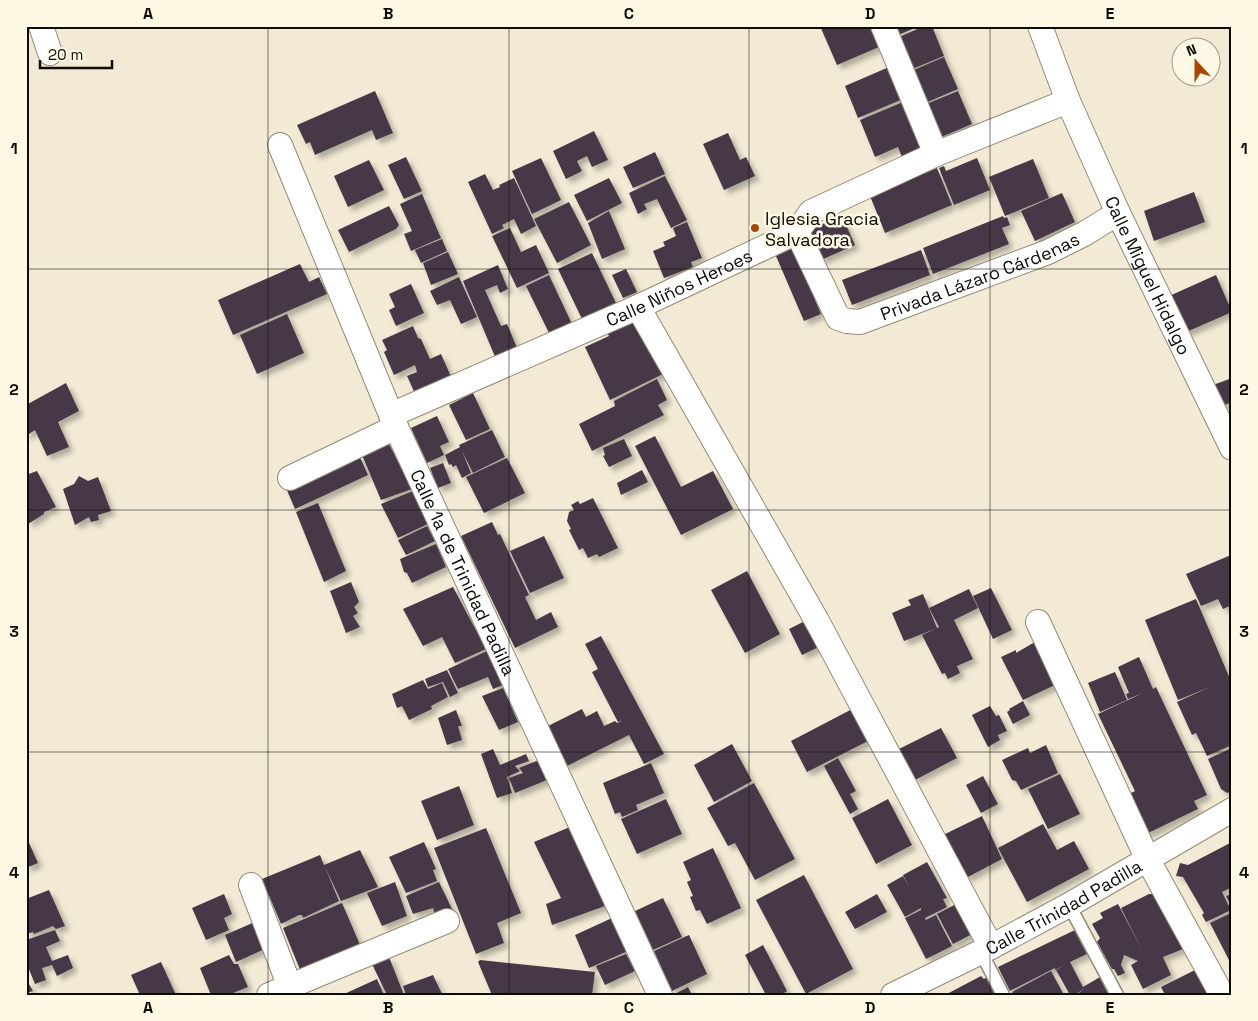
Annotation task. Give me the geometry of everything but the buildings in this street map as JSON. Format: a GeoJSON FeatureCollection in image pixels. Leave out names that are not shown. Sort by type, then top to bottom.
{"type":"FeatureCollection","features":[{"type":"Feature","properties":{"kind":"street"},"geometry":{"type":"LineString","coordinates":[[42,26],[50,54]]}},
{"type":"Feature","properties":{"kind":"street"},"geometry":{"type":"LineString","coordinates":[[883,26],[936,154]]}},
{"type":"Feature","properties":{"kind":"street","name":"Calle Miguel Hidalgo"},"geometry":{"type":"LineString","coordinates":[[1040,26],[1068,101],[1118,213],[1232,448]]}},
{"type":"Feature","properties":{"kind":"street","name":"Calle Niños Heroes"},"geometry":{"type":"LineString","coordinates":[[290,478],[393,421],[797,232],[811,212],[936,154],[1068,101]]}},
{"type":"Feature","properties":{"kind":"street","name":"Calle 1a de Trinidad Padilla"},"geometry":{"type":"LineString","coordinates":[[280,145],[393,421],[660,995]]}},
{"type":"Feature","properties":{"kind":"street","name":"Privada Lázaro Cárdenas"},"geometry":{"type":"LineString","coordinates":[[797,232],[838,318],[860,322],[1048,252],[1084,234],[1118,213]]}},
{"type":"Feature","properties":{"kind":"street"},"geometry":{"type":"LineString","coordinates":[[638,307],[817,621],[986,949]]}},
{"type":"Feature","properties":{"kind":"street"},"geometry":{"type":"LineString","coordinates":[[1038,622],[1148,860],[1222,995]]}},
{"type":"Feature","properties":{"kind":"street","name":"Calle Trinidad Padilla"},"geometry":{"type":"LineString","coordinates":[[893,995],[1069,905],[1232,810]]}},
{"type":"Feature","properties":{"kind":"street"},"geometry":{"type":"LineString","coordinates":[[251,885],[294,989],[447,921]]}},
{"type":"Feature","properties":{"kind":"lane"},"geometry":{"type":"LineString","coordinates":[[1069,905],[1116,995]]}},
{"type":"Feature","properties":{"kind":"lane"},"geometry":{"type":"LineString","coordinates":[[986,949],[1003,995]]}},
{"type":"Feature","properties":{"kind":"place","name":"Iglesia Gracia Salvadora"},"geometry":{"type":"Point","coordinates":[755,228]}}]}
